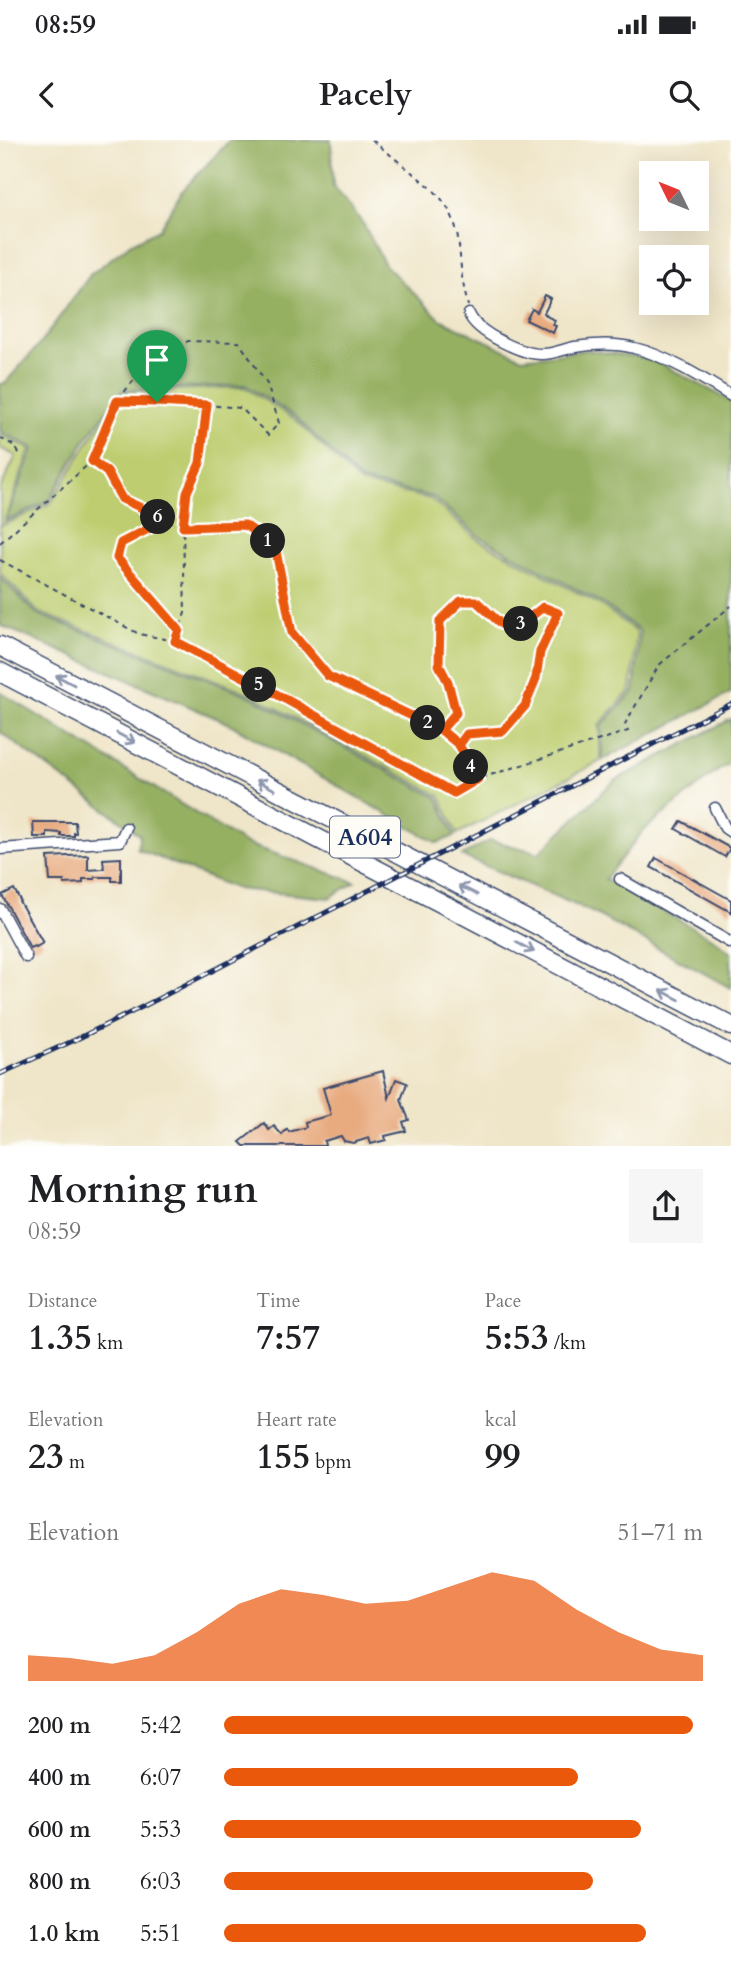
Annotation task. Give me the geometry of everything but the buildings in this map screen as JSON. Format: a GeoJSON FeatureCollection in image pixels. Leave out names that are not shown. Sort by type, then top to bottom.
{"type":"FeatureCollection","features":[{"type":"Feature","properties":{"kind":"highway","name":"A604"},"geometry":{"type":"LineString","coordinates":[[0,646],[731,1026]]}},
{"type":"Feature","properties":{"kind":"highway","name":"A604"},"geometry":{"type":"LineString","coordinates":[[0,672],[731,1055]]}},
{"type":"Feature","properties":{"kind":"street"},"geometry":{"type":"LineString","coordinates":[[469,314],[476,326],[489,334],[531,352],[541,354],[598,345],[637,348],[690,372],[731,396]]}},
{"type":"Feature","properties":{"kind":"street"},"geometry":{"type":"LineString","coordinates":[[715,808],[725,828],[731,832]]}},
{"type":"Feature","properties":{"kind":"street"},"geometry":{"type":"LineString","coordinates":[[0,849],[120,841],[126,828]]}},
{"type":"Feature","properties":{"kind":"street"},"geometry":{"type":"LineString","coordinates":[[620,879],[731,943]]}},
{"type":"Feature","properties":{"kind":"street"},"geometry":{"type":"LineString","coordinates":[[0,909],[26,957]]}},
{"type":"Feature","properties":{"kind":"path"},"geometry":{"type":"LineString","coordinates":[[372,140],[430,187],[450,212],[458,234],[469,314]]}},
{"type":"Feature","properties":{"kind":"path"},"geometry":{"type":"LineString","coordinates":[[0,543],[92,461],[117,401],[142,370],[188,341],[239,342],[267,384],[279,423],[268,435],[241,408],[117,401]]}},
{"type":"Feature","properties":{"kind":"path"},"geometry":{"type":"LineString","coordinates":[[175,641],[185,613],[183,527],[187,492],[200,463],[207,405]]}},
{"type":"Feature","properties":{"kind":"path"},"geometry":{"type":"LineString","coordinates":[[0,438],[13,445],[19,454]]}},
{"type":"Feature","properties":{"kind":"path"},"geometry":{"type":"LineString","coordinates":[[92,461],[107,472],[122,499],[183,527],[245,525],[275,546],[292,633],[328,676],[441,730],[459,745],[478,779]]}},
{"type":"Feature","properties":{"kind":"path"},"geometry":{"type":"LineString","coordinates":[[159,516],[150,528],[121,543],[117,558],[179,630]]}},
{"type":"Feature","properties":{"kind":"path"},"geometry":{"type":"LineString","coordinates":[[0,560],[139,634],[175,641],[454,793],[478,779],[628,732],[625,724],[659,665],[731,606]]}},
{"type":"Feature","properties":{"kind":"path"},"geometry":{"type":"LineString","coordinates":[[441,730],[456,713],[448,682],[439,665],[440,621],[461,601],[476,601],[501,624],[518,627],[543,607],[558,613],[540,652],[536,678],[525,706],[503,731],[467,734],[459,745]]}},
{"type":"Feature","properties":{"kind":"green space"},"geometry":{"type":"Polygon","coordinates":[[[230,140],[331,140],[333,185],[364,225],[385,265],[440,319],[522,358],[587,350],[652,359],[731,401],[731,693],[603,760],[601,726],[634,691],[640,631],[602,603],[478,536],[433,497],[361,481],[297,418],[245,385],[123,390],[86,439],[49,501],[6,521],[33,448],[0,431],[0,384],[5,383],[39,345],[91,274],[130,244],[159,229],[183,190],[230,140]]]}},
{"type":"Feature","properties":{"kind":"green space"},"geometry":{"type":"Polygon","coordinates":[[[244,387],[296,420],[360,483],[431,499],[477,539],[601,605],[637,632],[631,690],[599,725],[601,761],[457,834],[440,796],[249,693],[38,612],[0,573],[0,489],[16,456],[0,448],[0,434],[30,449],[3,525],[51,503],[89,441],[124,392],[244,387]]]}},
{"type":"Feature","properties":{"kind":"green space"},"geometry":{"type":"Polygon","coordinates":[[[0,577],[37,614],[248,695],[438,798],[455,836],[437,843],[228,723],[0,625],[0,577]]]}},
{"type":"Feature","properties":{"kind":"green space"},"geometry":{"type":"Polygon","coordinates":[[[0,692],[244,843],[355,882],[329,898],[237,889],[137,849],[140,835],[0,732],[0,692]]]}},
{"type":"Feature","properties":{"kind":"green space"},"geometry":{"type":"Polygon","coordinates":[[[731,719],[731,762],[643,831],[605,879],[715,940],[731,953],[731,988],[594,913],[462,856],[490,840],[539,853],[614,781],[731,719]]]}},
{"type":"Feature","properties":{"kind":"railway"},"geometry":{"type":"LineString","coordinates":[[0,1074],[144,1006],[731,704]]}},
{"type":"Feature","properties":{"kind":"route"},"geometry":{"type":"LineString","coordinates":[[157,402],[117,401],[92,461],[107,472],[122,499],[159,516],[150,528],[121,543],[117,558],[179,630],[175,641],[454,793],[478,779],[459,745],[441,730],[456,713],[448,682],[439,665],[440,621],[461,601],[476,601],[501,624],[518,627],[543,607],[558,613],[540,652],[536,678],[525,706],[503,731],[467,734],[459,745],[441,730],[328,676],[292,633],[275,546],[245,525],[183,527],[187,492],[200,463],[207,405],[157,402]]}}]}
